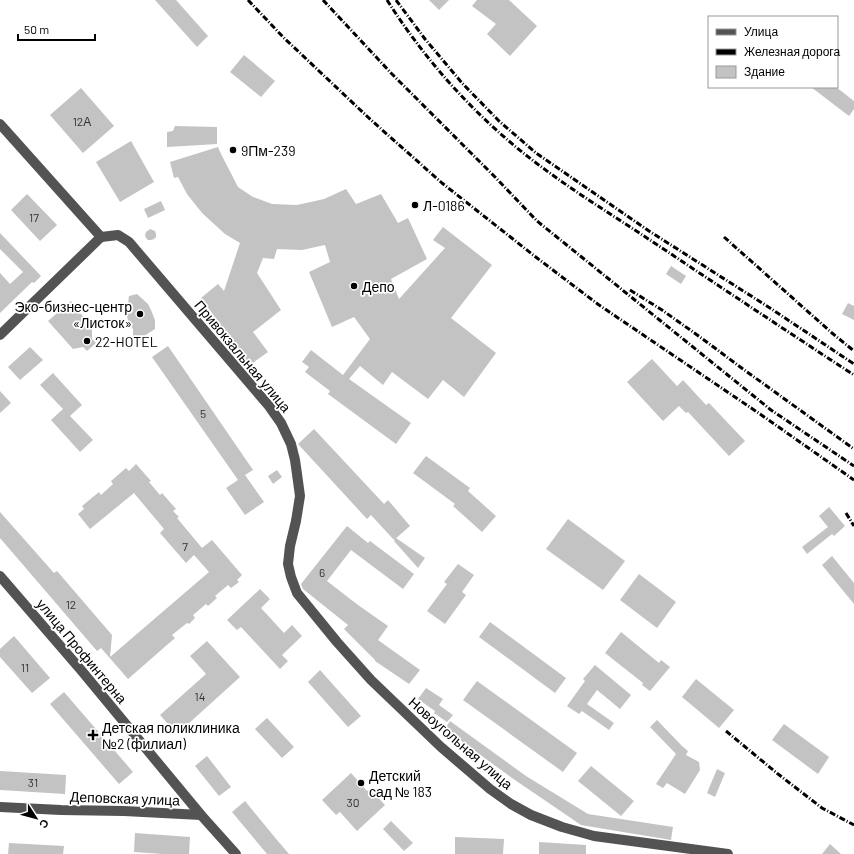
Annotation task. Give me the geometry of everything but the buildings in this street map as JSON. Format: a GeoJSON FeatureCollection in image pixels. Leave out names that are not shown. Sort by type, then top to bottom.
{"type":"FeatureCollection","features":[{"type":"Feature","properties":{"kind":"street"},"geometry":{"type":"LineString","coordinates":[[0,124],[101,237],[0,335]]}},
{"type":"Feature","properties":{"kind":"street","name":"Привокзальная улица"},"geometry":{"type":"LineString","coordinates":[[101,237],[118,235],[129,242],[269,406],[281,423],[291,444],[295,460],[300,496],[290,546],[288,564],[291,577],[297,593],[337,642],[371,680]]}},
{"type":"Feature","properties":{"kind":"street","name":"улица Профинтерна"},"geometry":{"type":"LineString","coordinates":[[0,576],[81,670],[201,815],[236,854]]}},
{"type":"Feature","properties":{"kind":"street","name":"Новоугольная улица"},"geometry":{"type":"LineString","coordinates":[[371,680],[441,747],[490,789],[511,804],[531,815],[562,827],[594,836],[728,854]]}},
{"type":"Feature","properties":{"kind":"street","name":"Деповская улица"},"geometry":{"type":"LineString","coordinates":[[0,807],[201,815]]}},
{"type":"Feature","properties":{"kind":"railway"},"geometry":{"type":"LineString","coordinates":[[248,0],[283,37],[371,120],[442,183],[599,305],[760,414],[854,480]]}},
{"type":"Feature","properties":{"kind":"railway"},"geometry":{"type":"LineString","coordinates":[[323,0],[391,73],[537,221],[771,410],[854,466]]}},
{"type":"Feature","properties":{"kind":"railway"},"geometry":{"type":"LineString","coordinates":[[387,0],[418,44],[452,86],[490,124],[531,159],[577,192],[854,375]]}},
{"type":"Feature","properties":{"kind":"railway"},"geometry":{"type":"LineString","coordinates":[[396,0],[425,39],[462,83],[499,121],[536,153],[649,231],[770,308],[854,364]]}},
{"type":"Feature","properties":{"kind":"railway"},"geometry":{"type":"LineString","coordinates":[[724,237],[854,351]]}},
{"type":"Feature","properties":{"kind":"railway"},"geometry":{"type":"LineString","coordinates":[[630,290],[662,310],[854,449]]}},
{"type":"Feature","properties":{"kind":"railway"},"geometry":{"type":"LineString","coordinates":[[846,513],[854,526]]}},
{"type":"Feature","properties":{"kind":"railway"},"geometry":{"type":"LineString","coordinates":[[726,731],[822,808],[854,825]]}},
{"type":"Feature","properties":{"kind":"place","name":"9Пм-239"},"geometry":{"type":"Point","coordinates":[233,150]}},
{"type":"Feature","properties":{"kind":"place","name":"Л-0186"},"geometry":{"type":"Point","coordinates":[415,205]}},
{"type":"Feature","properties":{"kind":"place","name":"Депо"},"geometry":{"type":"Point","coordinates":[354,286]}},
{"type":"Feature","properties":{"kind":"place","name":"Эко-бизнес-центр «Листок»"},"geometry":{"type":"Point","coordinates":[140,314]}},
{"type":"Feature","properties":{"kind":"place","name":"22-HOTEL"},"geometry":{"type":"Point","coordinates":[87,341]}},
{"type":"Feature","properties":{"kind":"place","name":"Детская поликлиника №2 (филиал)"},"geometry":{"type":"Point","coordinates":[93,735]}},
{"type":"Feature","properties":{"kind":"place","name":"Детский сад № 183"},"geometry":{"type":"Point","coordinates":[361,783]}}]}
